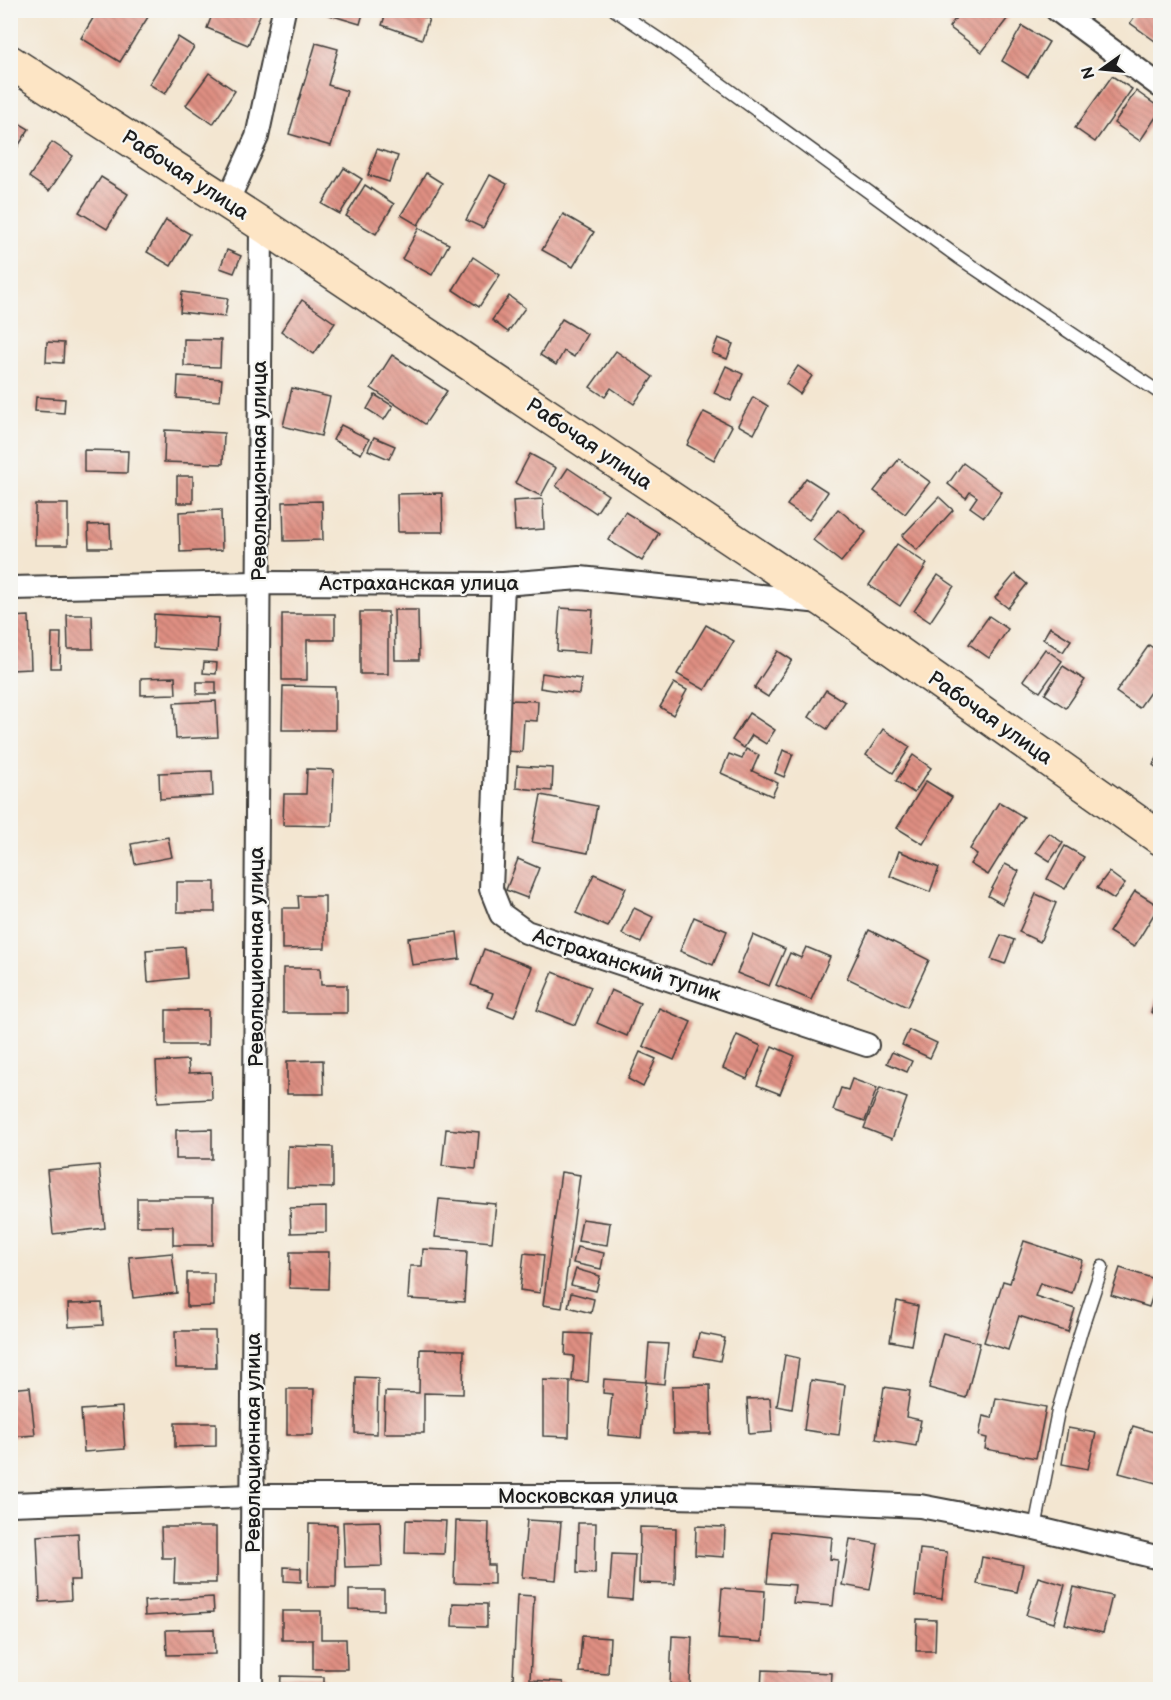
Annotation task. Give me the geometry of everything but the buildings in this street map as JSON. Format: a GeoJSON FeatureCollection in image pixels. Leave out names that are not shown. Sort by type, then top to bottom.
{"type":"FeatureCollection","features":[{"type":"Feature","properties":{"kind":"street"},"geometry":{"type":"LineString","coordinates":[[227,202],[257,137],[284,10]]}},
{"type":"Feature","properties":{"kind":"street"},"geometry":{"type":"LineString","coordinates":[[1057,10],[1161,86]]}},
{"type":"Feature","properties":{"kind":"street","name":"Рабочая улица"},"geometry":{"type":"LineString","coordinates":[[10,62],[261,224],[825,602],[1161,838]]}},
{"type":"Feature","properties":{"kind":"street","name":"Революционная улица"},"geometry":{"type":"LineString","coordinates":[[250,1689],[261,224]]}},
{"type":"Feature","properties":{"kind":"street","name":"Астраханская улица"},"geometry":{"type":"LineString","coordinates":[[10,588],[258,584],[503,584],[580,578],[825,602]]}},
{"type":"Feature","properties":{"kind":"street","name":"Астраханский тупик"},"geometry":{"type":"LineString","coordinates":[[503,584],[491,889],[501,914],[526,932],[867,1045]]}},
{"type":"Feature","properties":{"kind":"street","name":"Московская улица"},"geometry":{"type":"LineString","coordinates":[[10,1504],[253,1496],[622,1496],[769,1499],[920,1506],[1035,1528],[1161,1558]]}},
{"type":"Feature","properties":{"kind":"lane"},"geometry":{"type":"LineString","coordinates":[[615,10],[663,42],[958,257],[1161,393]]}},
{"type":"Feature","properties":{"kind":"lane"},"geometry":{"type":"LineString","coordinates":[[1035,1528],[1058,1412],[1102,1267]]}}]}
